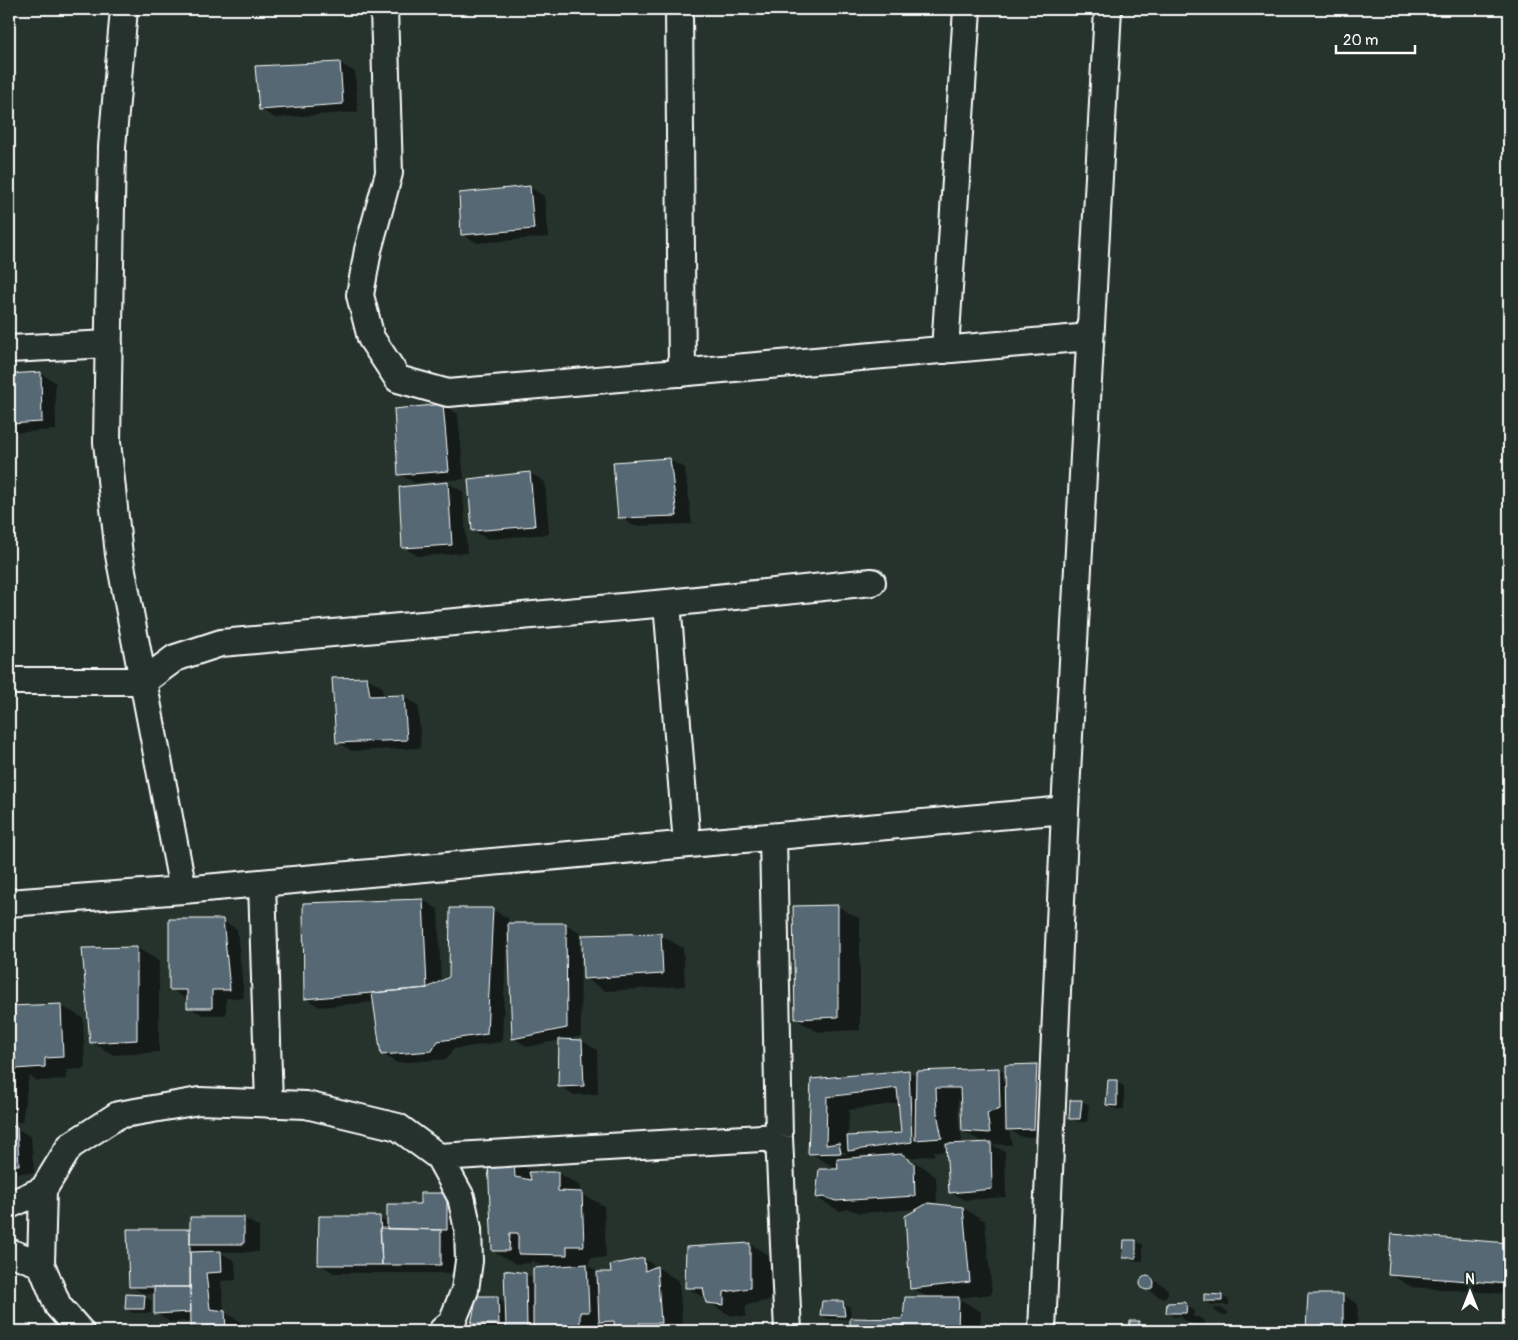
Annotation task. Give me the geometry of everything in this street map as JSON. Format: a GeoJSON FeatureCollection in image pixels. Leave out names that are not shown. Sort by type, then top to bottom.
{"type":"FeatureCollection","features":[{"type":"Feature","properties":{"kind":"street"},"geometry":{"type":"LineString","coordinates":[[124,9],[112,147],[107,442],[119,554],[183,890]]}},
{"type":"Feature","properties":{"kind":"street"},"geometry":{"type":"LineString","coordinates":[[384,9],[389,173],[368,250],[360,295],[370,338],[398,379],[448,393],[1090,337]]}},
{"type":"Feature","properties":{"kind":"street"},"geometry":{"type":"LineString","coordinates":[[679,9],[682,372]]}},
{"type":"Feature","properties":{"kind":"street"},"geometry":{"type":"LineString","coordinates":[[945,350],[967,9]]}},
{"type":"Feature","properties":{"kind":"street"},"geometry":{"type":"LineString","coordinates":[[1042,1331],[1065,810],[1108,9]]}},
{"type":"Feature","properties":{"kind":"street"},"geometry":{"type":"LineString","coordinates":[[9,349],[109,344]]}},
{"type":"Feature","properties":{"kind":"street"},"geometry":{"type":"LineString","coordinates":[[9,682],[144,681],[175,658],[221,643],[667,603],[872,582]]}},
{"type":"Feature","properties":{"kind":"street"},"geometry":{"type":"LineString","coordinates":[[667,603],[687,844]]}},
{"type":"Feature","properties":{"kind":"street"},"geometry":{"type":"LineString","coordinates":[[9,903],[183,890],[1065,810]]}},
{"type":"Feature","properties":{"kind":"street"},"geometry":{"type":"LineString","coordinates":[[773,837],[779,1137],[788,1331]]}},
{"type":"Feature","properties":{"kind":"street"},"geometry":{"type":"LineString","coordinates":[[262,883],[268,1104]]}},
{"type":"Feature","properties":{"kind":"street"},"geometry":{"type":"LineString","coordinates":[[80,1331],[58,1306],[41,1264],[43,1190],[70,1146],[118,1115],[199,1102],[306,1105],[398,1127],[439,1157],[461,1198],[468,1229],[469,1261],[465,1290],[452,1322],[442,1331]]}},
{"type":"Feature","properties":{"kind":"street"},"geometry":{"type":"LineString","coordinates":[[439,1157],[779,1137]]}},
{"type":"Feature","properties":{"kind":"street"},"geometry":{"type":"LineString","coordinates":[[9,1205],[43,1190]]}},
{"type":"Feature","properties":{"kind":"street"},"geometry":{"type":"LineString","coordinates":[[9,1252],[41,1264]]}},
{"type":"Feature","properties":{"kind":"building"},"geometry":{"type":"Polygon","coordinates":[[[340,62],[343,104],[259,110],[255,66],[340,62]]]}},
{"type":"Feature","properties":{"kind":"building"},"geometry":{"type":"Polygon","coordinates":[[[530,186],[534,229],[461,235],[459,193],[530,186]]]}},
{"type":"Feature","properties":{"kind":"building"},"geometry":{"type":"Polygon","coordinates":[[[41,372],[42,422],[9,424],[9,374],[41,372]]]}},
{"type":"Feature","properties":{"kind":"building"},"geometry":{"type":"Polygon","coordinates":[[[443,404],[449,471],[398,475],[394,409],[443,404]]]}},
{"type":"Feature","properties":{"kind":"building"},"geometry":{"type":"Polygon","coordinates":[[[670,458],[677,516],[618,518],[613,462],[670,458]]]}},
{"type":"Feature","properties":{"kind":"building"},"geometry":{"type":"Polygon","coordinates":[[[530,472],[535,526],[472,531],[468,479],[530,472]]]}},
{"type":"Feature","properties":{"kind":"building"},"geometry":{"type":"Polygon","coordinates":[[[448,482],[452,545],[402,548],[399,487],[448,482]]]}},
{"type":"Feature","properties":{"kind":"building"},"geometry":{"type":"Polygon","coordinates":[[[367,677],[370,696],[404,695],[407,740],[336,743],[332,678],[367,677]]]}},
{"type":"Feature","properties":{"kind":"building"},"geometry":{"type":"Polygon","coordinates":[[[423,899],[427,988],[304,999],[303,903],[423,899]]]}},
{"type":"Feature","properties":{"kind":"building"},"geometry":{"type":"Polygon","coordinates":[[[838,905],[838,1017],[795,1019],[793,906],[838,905]]]}},
{"type":"Feature","properties":{"kind":"building"},"geometry":{"type":"Polygon","coordinates":[[[450,908],[493,908],[487,1034],[438,1041],[432,1051],[381,1055],[372,993],[427,988],[449,977],[450,908]]]}},
{"type":"Feature","properties":{"kind":"building"},"geometry":{"type":"Polygon","coordinates":[[[169,919],[223,919],[230,990],[212,990],[212,1008],[187,1008],[187,990],[169,990],[169,919]]]}},
{"type":"Feature","properties":{"kind":"building"},"geometry":{"type":"Polygon","coordinates":[[[508,923],[566,923],[567,1028],[512,1039],[508,923]]]}},
{"type":"Feature","properties":{"kind":"building"},"geometry":{"type":"Polygon","coordinates":[[[661,933],[663,974],[583,979],[582,935],[661,933]]]}},
{"type":"Feature","properties":{"kind":"building"},"geometry":{"type":"Polygon","coordinates":[[[137,947],[137,1040],[90,1043],[82,948],[137,947]]]}},
{"type":"Feature","properties":{"kind":"building"},"geometry":{"type":"Polygon","coordinates":[[[61,1004],[63,1057],[45,1058],[45,1067],[15,1069],[15,1058],[9,1059],[9,1006],[61,1004]]]}},
{"type":"Feature","properties":{"kind":"building"},"geometry":{"type":"Polygon","coordinates":[[[559,1039],[582,1040],[584,1086],[558,1087],[559,1039]]]}},
{"type":"Feature","properties":{"kind":"building"},"geometry":{"type":"Polygon","coordinates":[[[1037,1064],[1034,1129],[1006,1130],[1005,1065],[1037,1064]]]}},
{"type":"Feature","properties":{"kind":"building"},"geometry":{"type":"Polygon","coordinates":[[[9,1068],[15,1069],[9,1107],[9,1068]]]}},
{"type":"Feature","properties":{"kind":"building"},"geometry":{"type":"Polygon","coordinates":[[[999,1068],[1000,1109],[987,1113],[990,1133],[962,1131],[960,1088],[936,1088],[937,1113],[942,1138],[915,1140],[916,1071],[999,1068]]]}},
{"type":"Feature","properties":{"kind":"building"},"geometry":{"type":"Polygon","coordinates":[[[909,1070],[912,1142],[848,1151],[847,1136],[901,1133],[897,1088],[827,1097],[826,1145],[839,1143],[841,1153],[808,1154],[811,1079],[909,1070]]]}},
{"type":"Feature","properties":{"kind":"building"},"geometry":{"type":"Polygon","coordinates":[[[1108,1080],[1117,1080],[1117,1106],[1106,1105],[1108,1080]]]}},
{"type":"Feature","properties":{"kind":"building"},"geometry":{"type":"Polygon","coordinates":[[[1070,1100],[1082,1100],[1080,1119],[1069,1119],[1070,1100]]]}},
{"type":"Feature","properties":{"kind":"building"},"geometry":{"type":"Polygon","coordinates":[[[9,1126],[17,1127],[19,1165],[9,1165],[9,1126]]]}},
{"type":"Feature","properties":{"kind":"building"},"geometry":{"type":"Polygon","coordinates":[[[991,1142],[992,1189],[949,1193],[946,1144],[991,1142]]]}},
{"type":"Feature","properties":{"kind":"building"},"geometry":{"type":"Polygon","coordinates":[[[902,1154],[914,1163],[915,1196],[836,1201],[824,1197],[816,1198],[819,1169],[838,1169],[837,1159],[902,1154]]]}},
{"type":"Feature","properties":{"kind":"building"},"geometry":{"type":"Polygon","coordinates":[[[514,1160],[515,1177],[531,1180],[529,1172],[558,1172],[558,1191],[582,1192],[584,1246],[567,1246],[567,1255],[518,1254],[518,1233],[510,1233],[509,1251],[492,1251],[488,1161],[514,1160]]]}},
{"type":"Feature","properties":{"kind":"building"},"geometry":{"type":"Polygon","coordinates":[[[420,1193],[447,1193],[447,1230],[387,1229],[387,1204],[420,1204],[420,1193]]]}},
{"type":"Feature","properties":{"kind":"building"},"geometry":{"type":"Polygon","coordinates":[[[928,1203],[963,1207],[970,1282],[910,1289],[905,1216],[928,1203]]]}},
{"type":"Feature","properties":{"kind":"building"},"geometry":{"type":"Polygon","coordinates":[[[319,1216],[380,1216],[382,1265],[318,1265],[319,1216]]]}},
{"type":"Feature","properties":{"kind":"building"},"geometry":{"type":"Polygon","coordinates":[[[190,1217],[244,1217],[244,1244],[190,1244],[190,1217]]]}},
{"type":"Feature","properties":{"kind":"building"},"geometry":{"type":"Polygon","coordinates":[[[380,1228],[441,1230],[441,1265],[382,1265],[380,1228]]]}},
{"type":"Feature","properties":{"kind":"building"},"geometry":{"type":"Polygon","coordinates":[[[127,1229],[190,1229],[190,1287],[129,1287],[127,1229]]]}},
{"type":"Feature","properties":{"kind":"building"},"geometry":{"type":"Polygon","coordinates":[[[1391,1234],[1509,1243],[1509,1284],[1388,1275],[1391,1234]]]}},
{"type":"Feature","properties":{"kind":"building"},"geometry":{"type":"Polygon","coordinates":[[[1124,1240],[1136,1240],[1136,1258],[1123,1258],[1124,1240]]]}},
{"type":"Feature","properties":{"kind":"building"},"geometry":{"type":"Polygon","coordinates":[[[750,1243],[750,1288],[724,1292],[724,1305],[706,1303],[703,1288],[685,1288],[686,1247],[750,1243]]]}},
{"type":"Feature","properties":{"kind":"building"},"geometry":{"type":"Polygon","coordinates":[[[221,1251],[222,1272],[206,1273],[210,1309],[225,1311],[226,1330],[191,1331],[190,1252],[221,1251]]]}},
{"type":"Feature","properties":{"kind":"building"},"geometry":{"type":"Polygon","coordinates":[[[644,1258],[645,1271],[657,1266],[661,1323],[639,1323],[639,1331],[615,1331],[614,1321],[599,1322],[597,1272],[611,1272],[610,1265],[644,1258]]]}},
{"type":"Feature","properties":{"kind":"building"},"geometry":{"type":"Polygon","coordinates":[[[587,1264],[589,1312],[580,1312],[580,1331],[533,1331],[533,1268],[587,1264]]]}},
{"type":"Feature","properties":{"kind":"building"},"geometry":{"type":"Polygon","coordinates":[[[504,1270],[526,1273],[527,1328],[506,1328],[504,1270]]]}},
{"type":"Feature","properties":{"kind":"building"},"geometry":{"type":"Polygon","coordinates":[[[1144,1276],[1150,1276],[1154,1283],[1150,1290],[1144,1290],[1140,1286],[1140,1280],[1144,1276]]]}},
{"type":"Feature","properties":{"kind":"building"},"geometry":{"type":"Polygon","coordinates":[[[154,1287],[190,1287],[191,1312],[154,1314],[154,1287]]]}},
{"type":"Feature","properties":{"kind":"building"},"geometry":{"type":"Polygon","coordinates":[[[126,1294],[145,1295],[144,1309],[125,1309],[126,1294]]]}},
{"type":"Feature","properties":{"kind":"building"},"geometry":{"type":"Polygon","coordinates":[[[1204,1294],[1222,1295],[1222,1301],[1204,1301],[1204,1294]]]}},
{"type":"Feature","properties":{"kind":"building"},"geometry":{"type":"Polygon","coordinates":[[[1308,1294],[1343,1294],[1343,1331],[1306,1330],[1308,1294]]]}},
{"type":"Feature","properties":{"kind":"building"},"geometry":{"type":"Polygon","coordinates":[[[477,1296],[498,1296],[499,1324],[471,1324],[477,1296]]]}},
{"type":"Feature","properties":{"kind":"building"},"geometry":{"type":"Polygon","coordinates":[[[905,1297],[959,1297],[958,1331],[850,1331],[850,1318],[903,1319],[905,1297]]]}},
{"type":"Feature","properties":{"kind":"building"},"geometry":{"type":"Polygon","coordinates":[[[822,1301],[843,1301],[845,1316],[820,1315],[822,1301]]]}},
{"type":"Feature","properties":{"kind":"building"},"geometry":{"type":"Polygon","coordinates":[[[1184,1302],[1187,1305],[1186,1313],[1166,1313],[1167,1303],[1184,1302]]]}},
{"type":"Feature","properties":{"kind":"building"},"geometry":{"type":"Polygon","coordinates":[[[1130,1321],[1139,1321],[1139,1331],[1129,1331],[1130,1321]]]}}]}
